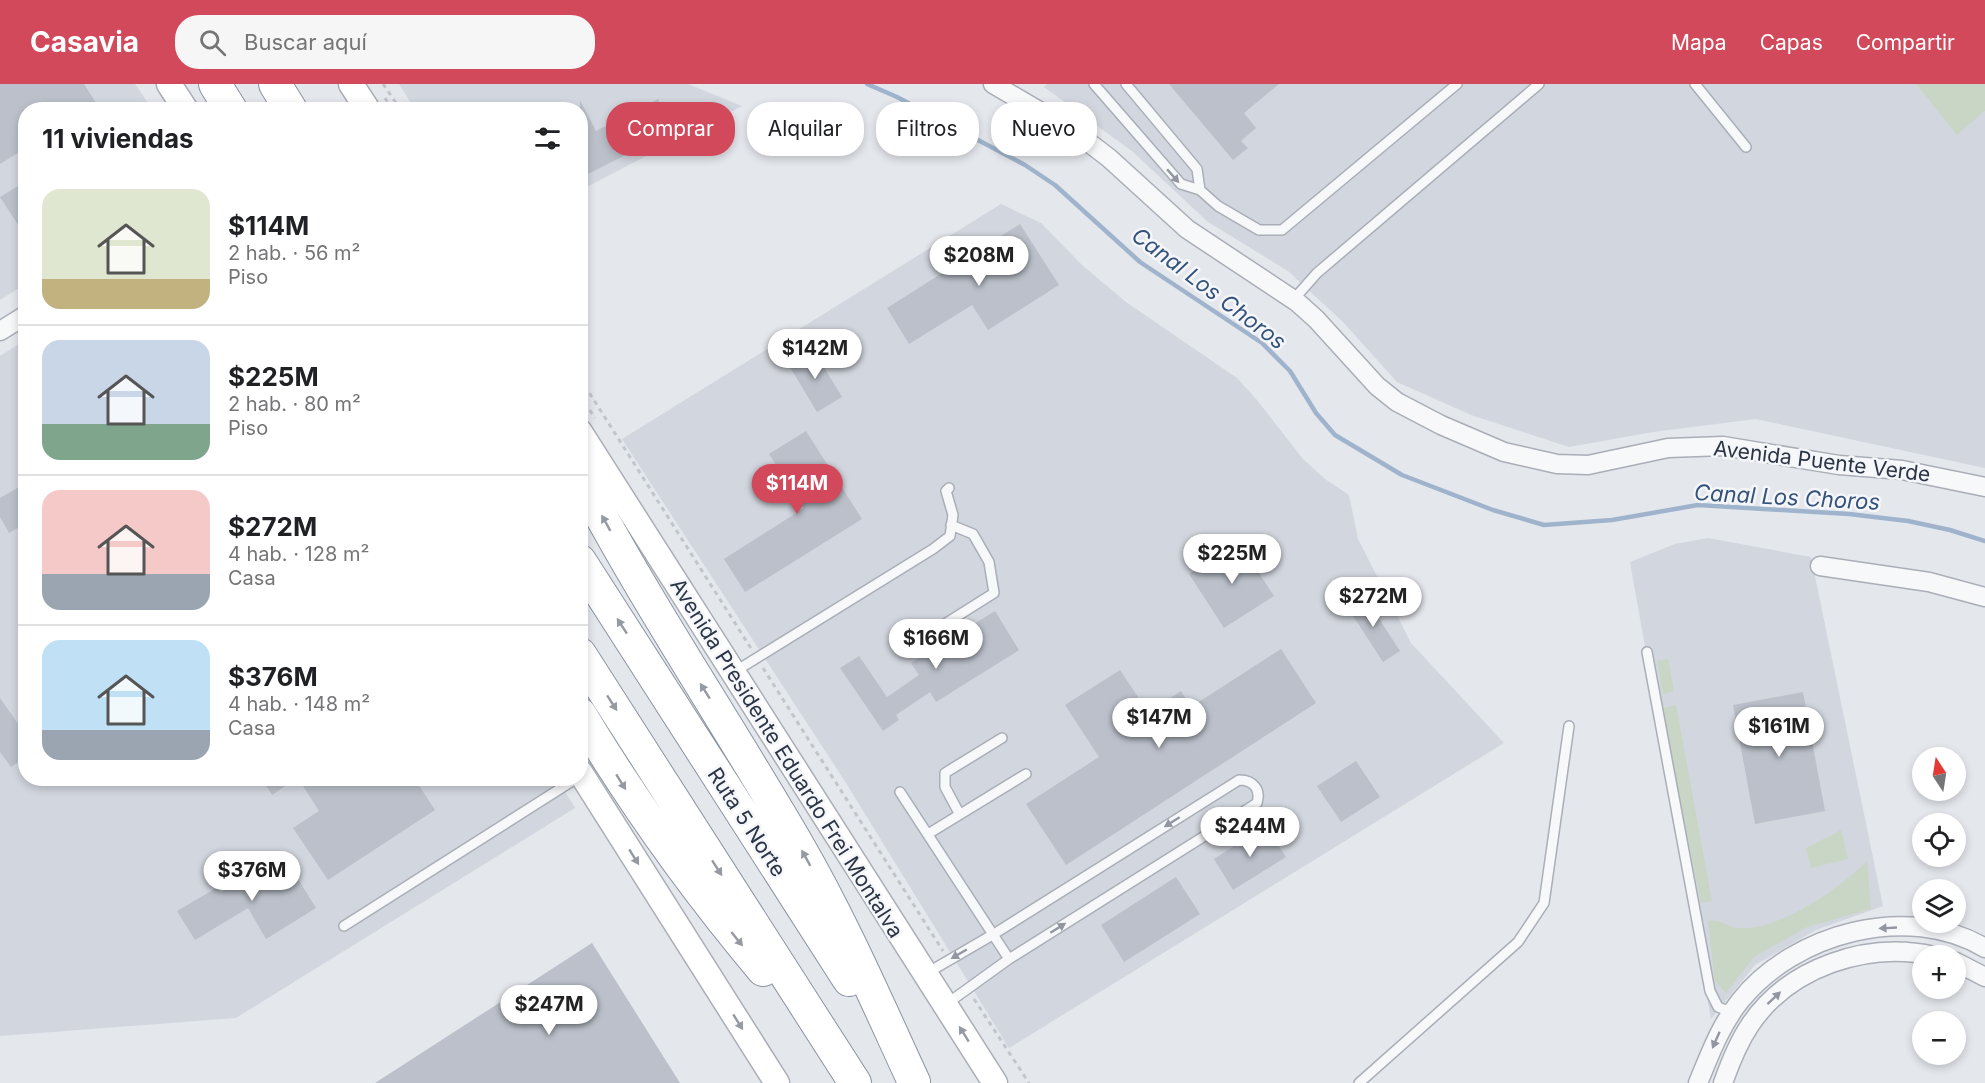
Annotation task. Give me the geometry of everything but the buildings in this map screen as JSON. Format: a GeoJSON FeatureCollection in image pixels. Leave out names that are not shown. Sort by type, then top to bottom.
{"type":"FeatureCollection","features":[{"type":"Feature","properties":{"kind":"highway"},"geometry":{"type":"LineString","coordinates":[[215,84],[226,102]]}},
{"type":"Feature","properties":{"kind":"highway"},"geometry":{"type":"LineString","coordinates":[[588,491],[655,610],[803,854],[852,948],[914,1082]]}},
{"type":"Feature","properties":{"kind":"highway","name":"Ruta 5 Norte"},"geometry":{"type":"LineString","coordinates":[[588,573],[914,1082]]}},
{"type":"Feature","properties":{"kind":"highway"},"geometry":{"type":"LineString","coordinates":[[588,666],[855,1083]]}},
{"type":"Feature","properties":{"kind":"highway"},"geometry":{"type":"LineString","coordinates":[[588,727],[666,848],[742,945],[837,1054]]}},
{"type":"Feature","properties":{"kind":"main road"},"geometry":{"type":"LineString","coordinates":[[169,84],[181,102]]}},
{"type":"Feature","properties":{"kind":"main road","name":"Avenida Presidente Eduardo Frei Montalva"},"geometry":{"type":"LineString","coordinates":[[588,445],[995,1083]]}},
{"type":"Feature","properties":{"kind":"main road"},"geometry":{"type":"LineString","coordinates":[[586,786],[777,1083]]}},
{"type":"Feature","properties":{"kind":"street","name":"Avenida Puente Verde"},"geometry":{"type":"LineString","coordinates":[[1004,86],[1075,132],[1109,158],[1187,229],[1294,299],[1316,319],[1377,386],[1397,402],[1441,425],[1521,457],[1557,464],[1588,465],[1668,448],[1723,446],[1839,465],[1902,470],[1985,487]]}},
{"type":"Feature","properties":{"kind":"street"},"geometry":{"type":"LineString","coordinates":[[0,331],[18,320]]}},
{"type":"Feature","properties":{"kind":"street"},"geometry":{"type":"LineString","coordinates":[[1820,566],[1929,582],[1985,597]]}},
{"type":"Feature","properties":{"kind":"street"},"geometry":{"type":"LineString","coordinates":[[1698,1083],[1731,1012],[1752,988],[1776,967],[1813,945],[1854,932],[1915,928],[1955,935],[1985,948]]}},
{"type":"Feature","properties":{"kind":"street"},"geometry":{"type":"LineString","coordinates":[[1723,1083],[1735,1052],[1751,1023],[1775,997],[1798,980],[1826,966],[1862,954],[1912,952]]}},
{"type":"Feature","properties":{"kind":"street"},"geometry":{"type":"LineString","coordinates":[[1966,967],[1985,977]]}},
{"type":"Feature","properties":{"kind":"lane"},"geometry":{"type":"LineString","coordinates":[[1094,84],[1181,184],[1200,190],[1218,206],[1259,230],[1282,230],[1457,84]]}},
{"type":"Feature","properties":{"kind":"lane"},"geometry":{"type":"LineString","coordinates":[[1126,84],[1197,170],[1200,190]]}},
{"type":"Feature","properties":{"kind":"lane"},"geometry":{"type":"LineString","coordinates":[[1294,299],[1317,273],[1539,84]]}},
{"type":"Feature","properties":{"kind":"lane"},"geometry":{"type":"LineString","coordinates":[[1695,84],[1746,147]]}},
{"type":"Feature","properties":{"kind":"lane"},"geometry":{"type":"LineString","coordinates":[[734,673],[933,549],[950,536],[953,515],[946,491],[949,488]]}},
{"type":"Feature","properties":{"kind":"lane"},"geometry":{"type":"LineString","coordinates":[[905,649],[994,593],[989,562],[973,534],[951,525]]}},
{"type":"Feature","properties":{"kind":"lane"},"geometry":{"type":"LineString","coordinates":[[1647,652],[1710,992],[1718,1007],[1731,1012]]}},
{"type":"Feature","properties":{"kind":"lane"},"geometry":{"type":"LineString","coordinates":[[1359,1083],[1518,942],[1544,903],[1569,726]]}},
{"type":"Feature","properties":{"kind":"lane"},"geometry":{"type":"LineString","coordinates":[[959,813],[945,787],[945,773],[1002,738]]}},
{"type":"Feature","properties":{"kind":"lane"},"geometry":{"type":"LineString","coordinates":[[928,834],[1026,774]]}},
{"type":"Feature","properties":{"kind":"lane"},"geometry":{"type":"LineString","coordinates":[[924,974],[994,934],[1239,780],[1249,781],[1256,787],[1259,795],[1257,804],[1009,959],[945,1005]]}},
{"type":"Feature","properties":{"kind":"lane"},"geometry":{"type":"LineString","coordinates":[[344,926],[564,786]]}},
{"type":"Feature","properties":{"kind":"lane"},"geometry":{"type":"LineString","coordinates":[[900,792],[1009,959]]}},
{"type":"Feature","properties":{"kind":"path"},"geometry":{"type":"LineString","coordinates":[[383,84],[395,102]]}},
{"type":"Feature","properties":{"kind":"path"},"geometry":{"type":"LineString","coordinates":[[588,391],[949,960]]}},
{"type":"Feature","properties":{"kind":"path"},"geometry":{"type":"LineString","coordinates":[[967,989],[1029,1083]]}},
{"type":"Feature","properties":{"kind":"shaded area"},"geometry":{"type":"Polygon","coordinates":[[[0,84],[135,84],[147,102],[18,102],[18,288],[0,300],[0,84]]]}},
{"type":"Feature","properties":{"kind":"shaded area"},"geometry":{"type":"Polygon","coordinates":[[[399,84],[688,84],[732,102],[606,102],[606,156],[646,156],[588,186],[588,102],[411,102],[399,84]]]}},
{"type":"Feature","properties":{"kind":"shaded area"},"geometry":{"type":"Polygon","coordinates":[[[1047,84],[1916,84],[1957,134],[1985,111],[1985,468],[1756,419],[1653,432],[1569,447],[1471,415],[1397,382],[1343,322],[1288,271],[1208,222],[1133,152],[1097,126],[1097,102],[1065,102],[1044,87],[1047,84]]]}},
{"type":"Feature","properties":{"kind":"shaded area"},"geometry":{"type":"Polygon","coordinates":[[[735,103],[742,106],[735,110],[735,103]]]}},
{"type":"Feature","properties":{"kind":"shaded area"},"geometry":{"type":"Polygon","coordinates":[[[1001,204],[1041,223],[1082,265],[1126,302],[1237,378],[1303,459],[1325,479],[1349,495],[1358,539],[1411,643],[1504,743],[1009,1048],[846,783],[622,439],[1001,204]]]}},
{"type":"Feature","properties":{"kind":"shaded area"},"geometry":{"type":"Polygon","coordinates":[[[18,344],[18,786],[561,786],[575,808],[236,1018],[0,1036],[0,356],[18,344]]]}},
{"type":"Feature","properties":{"kind":"shaded area"},"geometry":{"type":"Polygon","coordinates":[[[1708,538],[1811,557],[1883,906],[1816,930],[1755,965],[1711,1019],[1630,562],[1675,544],[1708,538]]]}},
{"type":"Feature","properties":{"kind":"green space"},"geometry":{"type":"Polygon","coordinates":[[[1916,84],[1985,84],[1985,111],[1957,135],[1916,84]]]}},
{"type":"Feature","properties":{"kind":"green space"},"geometry":{"type":"Polygon","coordinates":[[[1668,659],[1674,691],[1663,694],[1657,661],[1668,659]]]}},
{"type":"Feature","properties":{"kind":"green space"},"geometry":{"type":"Polygon","coordinates":[[[1676,705],[1712,901],[1701,903],[1662,708],[1676,705]]]}},
{"type":"Feature","properties":{"kind":"green space"},"geometry":{"type":"Polygon","coordinates":[[[1841,830],[1848,859],[1811,868],[1806,848],[1841,830]]]}},
{"type":"Feature","properties":{"kind":"green space"},"geometry":{"type":"Polygon","coordinates":[[[1867,861],[1871,909],[1807,927],[1754,957],[1726,993],[1715,981],[1708,921],[1716,921],[1738,928],[1771,923],[1789,916],[1825,895],[1867,861]]]}},
{"type":"Feature","properties":{"kind":"waterway","name":"Canal Los Choros"},"geometry":{"type":"LineString","coordinates":[[867,84],[897,97],[1025,165],[1055,185],[1140,262],[1262,343],[1290,371],[1316,413],[1335,435],[1402,475],[1493,510],[1544,525],[1612,520],[1698,505],[1849,514],[1908,521],[1950,530],[1985,541]]}}]}
